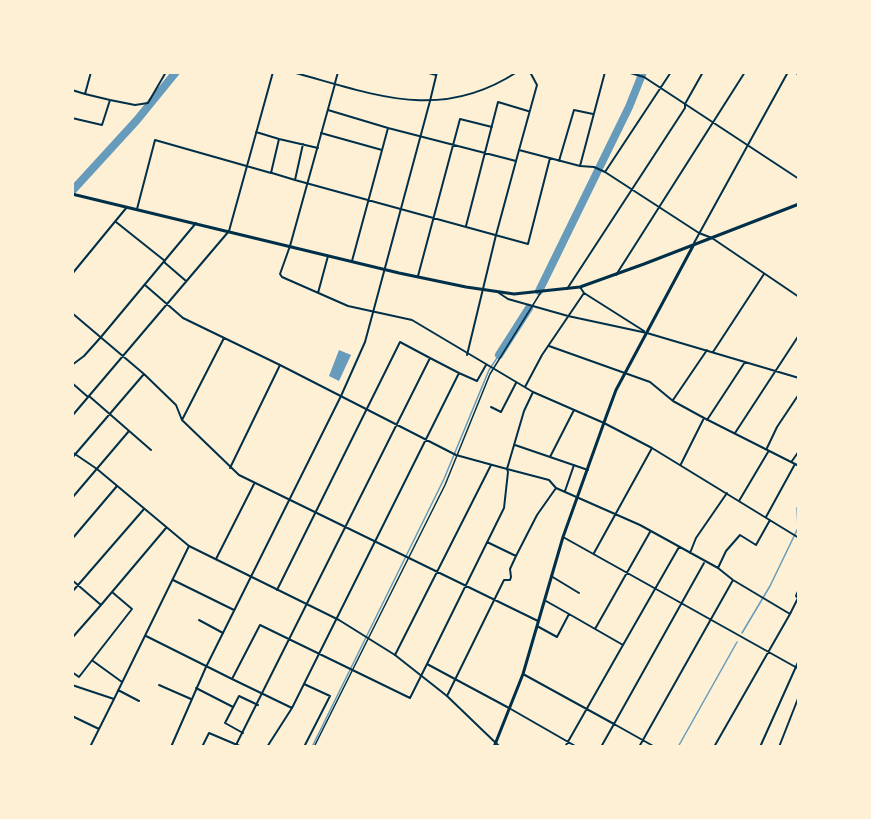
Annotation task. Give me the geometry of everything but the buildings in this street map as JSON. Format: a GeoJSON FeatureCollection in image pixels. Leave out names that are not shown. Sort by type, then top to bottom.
{"type":"FeatureCollection","features":[{"type":"Feature","properties":{"kind":"main road"},"geometry":{"type":"LineString","coordinates":[[72,194],[418,277],[499,293],[541,292],[580,287],[799,204]]}},
{"type":"Feature","properties":{"kind":"main road"},"geometry":{"type":"LineString","coordinates":[[495,745],[523,674],[563,537],[604,423],[625,374],[693,245]]}},
{"type":"Feature","properties":{"kind":"street"},"geometry":{"type":"LineString","coordinates":[[85,94],[92,72]]}},
{"type":"Feature","properties":{"kind":"street"},"geometry":{"type":"LineString","coordinates":[[72,90],[135,105],[148,103],[166,72]]}},
{"type":"Feature","properties":{"kind":"street"},"geometry":{"type":"LineString","coordinates":[[72,416],[229,231],[273,72]]}},
{"type":"Feature","properties":{"kind":"street"},"geometry":{"type":"LineString","coordinates":[[292,72],[406,101],[454,99],[484,90],[517,72]]}},
{"type":"Feature","properties":{"kind":"street"},"geometry":{"type":"LineString","coordinates":[[338,72],[308,184],[280,274],[348,306],[412,321],[525,388],[604,423],[681,464],[798,537]]}},
{"type":"Feature","properties":{"kind":"street"},"geometry":{"type":"LineString","coordinates":[[171,747],[206,667],[341,396],[365,342],[437,74],[424,72]]}},
{"type":"Feature","properties":{"kind":"street"},"geometry":{"type":"LineString","coordinates":[[467,355],[496,235],[537,85],[530,72]]}},
{"type":"Feature","properties":{"kind":"street"},"geometry":{"type":"LineString","coordinates":[[580,166],[605,72]]}},
{"type":"Feature","properties":{"kind":"street"},"geometry":{"type":"LineString","coordinates":[[627,72],[644,77],[799,179]]}},
{"type":"Feature","properties":{"kind":"street"},"geometry":{"type":"LineString","coordinates":[[605,172],[670,72]]}},
{"type":"Feature","properties":{"kind":"street"},"geometry":{"type":"LineString","coordinates":[[567,289],[685,108],[703,72]]}},
{"type":"Feature","properties":{"kind":"street"},"geometry":{"type":"LineString","coordinates":[[615,275],[745,72]]}},
{"type":"Feature","properties":{"kind":"street"},"geometry":{"type":"LineString","coordinates":[[693,245],[788,72]]}},
{"type":"Feature","properties":{"kind":"street"},"geometry":{"type":"LineString","coordinates":[[72,118],[102,125],[110,100]]}},
{"type":"Feature","properties":{"kind":"street"},"geometry":{"type":"LineString","coordinates":[[466,226],[498,102],[530,111]]}},
{"type":"Feature","properties":{"kind":"street"},"geometry":{"type":"LineString","coordinates":[[327,110],[516,161]]}},
{"type":"Feature","properties":{"kind":"street"},"geometry":{"type":"LineString","coordinates":[[559,161],[574,110],[594,115]]}},
{"type":"Feature","properties":{"kind":"street"},"geometry":{"type":"LineString","coordinates":[[418,277],[460,119],[492,128]]}},
{"type":"Feature","properties":{"kind":"street"},"geometry":{"type":"LineString","coordinates":[[352,261],[388,128]]}},
{"type":"Feature","properties":{"kind":"street"},"geometry":{"type":"LineString","coordinates":[[256,132],[318,148]]}},
{"type":"Feature","properties":{"kind":"street"},"geometry":{"type":"LineString","coordinates":[[321,133],[382,150]]}},
{"type":"Feature","properties":{"kind":"street"},"geometry":{"type":"LineString","coordinates":[[271,173],[279,138]]}},
{"type":"Feature","properties":{"kind":"street"},"geometry":{"type":"LineString","coordinates":[[137,209],[155,140],[528,244],[550,158]]}},
{"type":"Feature","properties":{"kind":"street"},"geometry":{"type":"LineString","coordinates":[[295,180],[303,144]]}},
{"type":"Feature","properties":{"kind":"street"},"geometry":{"type":"LineString","coordinates":[[519,150],[580,166],[594,167],[605,172],[699,233],[711,238],[799,297]]}},
{"type":"Feature","properties":{"kind":"street"},"geometry":{"type":"LineString","coordinates":[[72,274],[127,207]]}},
{"type":"Feature","properties":{"kind":"street"},"geometry":{"type":"LineString","coordinates":[[116,222],[186,281]]}},
{"type":"Feature","properties":{"kind":"street"},"geometry":{"type":"LineString","coordinates":[[72,365],[84,356],[101,337],[196,223]]}},
{"type":"Feature","properties":{"kind":"street"},"geometry":{"type":"LineString","coordinates":[[318,293],[328,256]]}},
{"type":"Feature","properties":{"kind":"street"},"geometry":{"type":"LineString","coordinates":[[713,352],[764,274]]}},
{"type":"Feature","properties":{"kind":"street"},"geometry":{"type":"LineString","coordinates":[[144,285],[183,318],[455,455],[549,480],[556,488],[617,514],[717,568],[790,614]]}},
{"type":"Feature","properties":{"kind":"street"},"geometry":{"type":"LineString","coordinates":[[580,287],[584,293],[647,333]]}},
{"type":"Feature","properties":{"kind":"street"},"geometry":{"type":"LineString","coordinates":[[278,590],[400,342],[477,381],[490,367],[534,306],[541,292]]}},
{"type":"Feature","properties":{"kind":"street"},"geometry":{"type":"LineString","coordinates":[[499,293],[508,299],[568,316],[647,333],[799,378]]}},
{"type":"Feature","properties":{"kind":"street"},"geometry":{"type":"LineString","coordinates":[[525,388],[542,355],[584,293]]}},
{"type":"Feature","properties":{"kind":"street"},"geometry":{"type":"LineString","coordinates":[[72,313],[144,374],[176,405],[182,420],[239,476],[465,586],[537,623],[557,637],[569,614]]}},
{"type":"Feature","properties":{"kind":"street"},"geometry":{"type":"LineString","coordinates":[[735,433],[799,335]]}},
{"type":"Feature","properties":{"kind":"street"},"geometry":{"type":"LineString","coordinates":[[182,420],[224,338]]}},
{"type":"Feature","properties":{"kind":"street"},"geometry":{"type":"LineString","coordinates":[[549,346],[650,382],[673,401],[799,466]]}},
{"type":"Feature","properties":{"kind":"street"},"geometry":{"type":"LineString","coordinates":[[673,401],[707,350]]}},
{"type":"Feature","properties":{"kind":"street"},"geometry":{"type":"LineString","coordinates":[[236,746],[430,358]]}},
{"type":"Feature","properties":{"kind":"street"},"geometry":{"type":"LineString","coordinates":[[681,464],[706,419],[746,362]]}},
{"type":"Feature","properties":{"kind":"street"},"geometry":{"type":"LineString","coordinates":[[230,468],[280,365]]}},
{"type":"Feature","properties":{"kind":"street"},"geometry":{"type":"LineString","coordinates":[[314,747],[445,485],[490,367]]}},
{"type":"Feature","properties":{"kind":"street"},"geometry":{"type":"LineString","coordinates":[[267,747],[292,708],[459,373]]}},
{"type":"Feature","properties":{"kind":"street"},"geometry":{"type":"LineString","coordinates":[[72,458],[144,374]]}},
{"type":"Feature","properties":{"kind":"street"},"geometry":{"type":"LineString","coordinates":[[72,383],[151,450]]}},
{"type":"Feature","properties":{"kind":"street"},"geometry":{"type":"LineString","coordinates":[[490,407],[501,412],[516,383]]}},
{"type":"Feature","properties":{"kind":"street"},"geometry":{"type":"LineString","coordinates":[[232,679],[260,625],[410,698],[504,508],[507,469],[524,411],[533,392]]}},
{"type":"Feature","properties":{"kind":"street"},"geometry":{"type":"LineString","coordinates":[[739,501],[768,450],[777,427],[799,394]]}},
{"type":"Feature","properties":{"kind":"street"},"geometry":{"type":"LineString","coordinates":[[550,457],[574,410]]}},
{"type":"Feature","properties":{"kind":"street"},"geometry":{"type":"LineString","coordinates":[[72,498],[129,431]]}},
{"type":"Feature","properties":{"kind":"street"},"geometry":{"type":"LineString","coordinates":[[514,445],[588,470]]}},
{"type":"Feature","properties":{"kind":"street"},"geometry":{"type":"LineString","coordinates":[[593,554],[652,448]]}},
{"type":"Feature","properties":{"kind":"street"},"geometry":{"type":"LineString","coordinates":[[765,518],[799,451]]}},
{"type":"Feature","properties":{"kind":"street"},"geometry":{"type":"LineString","coordinates":[[74,453],[97,469],[189,546],[336,619],[396,655],[447,696],[495,745],[500,747]]}},
{"type":"Feature","properties":{"kind":"street"},"geometry":{"type":"LineString","coordinates":[[396,655],[491,465]]}},
{"type":"Feature","properties":{"kind":"street"},"geometry":{"type":"LineString","coordinates":[[565,492],[574,465]]}},
{"type":"Feature","properties":{"kind":"street"},"geometry":{"type":"LineString","coordinates":[[216,559],[255,483]]}},
{"type":"Feature","properties":{"kind":"street"},"geometry":{"type":"LineString","coordinates":[[72,539],[117,486]]}},
{"type":"Feature","properties":{"kind":"street"},"geometry":{"type":"LineString","coordinates":[[447,696],[504,580],[510,580],[510,569],[537,515],[556,488]]}},
{"type":"Feature","properties":{"kind":"street"},"geometry":{"type":"LineString","coordinates":[[690,553],[696,538],[727,493]]}},
{"type":"Feature","properties":{"kind":"street"},"geometry":{"type":"LineString","coordinates":[[72,592],[144,509]]}},
{"type":"Feature","properties":{"kind":"street"},"geometry":{"type":"LineString","coordinates":[[717,568],[740,535],[756,544],[770,520]]}},
{"type":"Feature","properties":{"kind":"street"},"geometry":{"type":"LineString","coordinates":[[72,638],[166,528]]}},
{"type":"Feature","properties":{"kind":"street"},"geometry":{"type":"LineString","coordinates":[[595,628],[650,531]]}},
{"type":"Feature","properties":{"kind":"street"},"geometry":{"type":"LineString","coordinates":[[563,537],[768,654],[797,668]]}},
{"type":"Feature","properties":{"kind":"street"},"geometry":{"type":"LineString","coordinates":[[487,542],[516,556]]}},
{"type":"Feature","properties":{"kind":"street"},"geometry":{"type":"LineString","coordinates":[[90,747],[189,546]]}},
{"type":"Feature","properties":{"kind":"street"},"geometry":{"type":"LineString","coordinates":[[565,747],[679,547]]}},
{"type":"Feature","properties":{"kind":"street"},"geometry":{"type":"LineString","coordinates":[[601,747],[705,562]]}},
{"type":"Feature","properties":{"kind":"street"},"geometry":{"type":"LineString","coordinates":[[551,576],[579,592]]}},
{"type":"Feature","properties":{"kind":"street"},"geometry":{"type":"LineString","coordinates":[[72,580],[100,605]]}},
{"type":"Feature","properties":{"kind":"street"},"geometry":{"type":"LineString","coordinates":[[173,580],[234,610]]}},
{"type":"Feature","properties":{"kind":"street"},"geometry":{"type":"LineString","coordinates":[[639,747],[733,580]]}},
{"type":"Feature","properties":{"kind":"street"},"geometry":{"type":"LineString","coordinates":[[714,747],[790,614],[798,598],[796,596],[799,589]]}},
{"type":"Feature","properties":{"kind":"street"},"geometry":{"type":"LineString","coordinates":[[72,672],[79,677],[132,609],[112,592]]}},
{"type":"Feature","properties":{"kind":"street"},"geometry":{"type":"LineString","coordinates":[[544,600],[623,645]]}},
{"type":"Feature","properties":{"kind":"street"},"geometry":{"type":"LineString","coordinates":[[199,620],[223,633]]}},
{"type":"Feature","properties":{"kind":"street"},"geometry":{"type":"LineString","coordinates":[[146,636],[292,708]]}},
{"type":"Feature","properties":{"kind":"street"},"geometry":{"type":"LineString","coordinates":[[760,747],[799,660]]}},
{"type":"Feature","properties":{"kind":"street"},"geometry":{"type":"LineString","coordinates":[[92,661],[122,682]]}},
{"type":"Feature","properties":{"kind":"street"},"geometry":{"type":"LineString","coordinates":[[427,664],[577,747]]}},
{"type":"Feature","properties":{"kind":"street"},"geometry":{"type":"LineString","coordinates":[[523,674],[655,747]]}},
{"type":"Feature","properties":{"kind":"street"},"geometry":{"type":"LineString","coordinates":[[304,684],[330,696],[304,747]]}},
{"type":"Feature","properties":{"kind":"street"},"geometry":{"type":"LineString","coordinates":[[159,685],[191,699]]}},
{"type":"Feature","properties":{"kind":"street"},"geometry":{"type":"LineString","coordinates":[[72,686],[114,699]]}},
{"type":"Feature","properties":{"kind":"street"},"geometry":{"type":"LineString","coordinates":[[196,688],[233,707]]}},
{"type":"Feature","properties":{"kind":"street"},"geometry":{"type":"LineString","coordinates":[[118,690],[139,701]]}},
{"type":"Feature","properties":{"kind":"street"},"geometry":{"type":"LineString","coordinates":[[243,733],[225,723],[233,707],[239,696],[258,705]]}},
{"type":"Feature","properties":{"kind":"street"},"geometry":{"type":"LineString","coordinates":[[779,747],[799,696]]}},
{"type":"Feature","properties":{"kind":"street"},"geometry":{"type":"LineString","coordinates":[[72,716],[99,729]]}},
{"type":"Feature","properties":{"kind":"street"},"geometry":{"type":"LineString","coordinates":[[202,747],[209,733],[242,747]]}},
{"type":"Feature","properties":{"kind":"water"},"geometry":{"type":"Polygon","coordinates":[[[339,350],[351,355],[339,381],[329,376],[339,350]]]}},
{"type":"Feature","properties":{"kind":"waterway"},"geometry":{"type":"LineString","coordinates":[[72,191],[137,120],[176,72]]}},
{"type":"Feature","properties":{"kind":"waterway"},"geometry":{"type":"LineString","coordinates":[[539,291],[629,107],[643,72]]}},
{"type":"Feature","properties":{"kind":"waterway"},"geometry":{"type":"LineString","coordinates":[[499,355],[529,308]]}},
{"type":"Feature","properties":{"kind":"waterway"},"geometry":{"type":"LineString","coordinates":[[312,747],[444,479],[489,370],[499,355]]}},
{"type":"Feature","properties":{"kind":"waterway"},"geometry":{"type":"LineString","coordinates":[[742,633],[770,586],[798,528],[797,508],[799,504]]}},
{"type":"Feature","properties":{"kind":"waterway"},"geometry":{"type":"LineString","coordinates":[[678,747],[737,642]]}}]}
